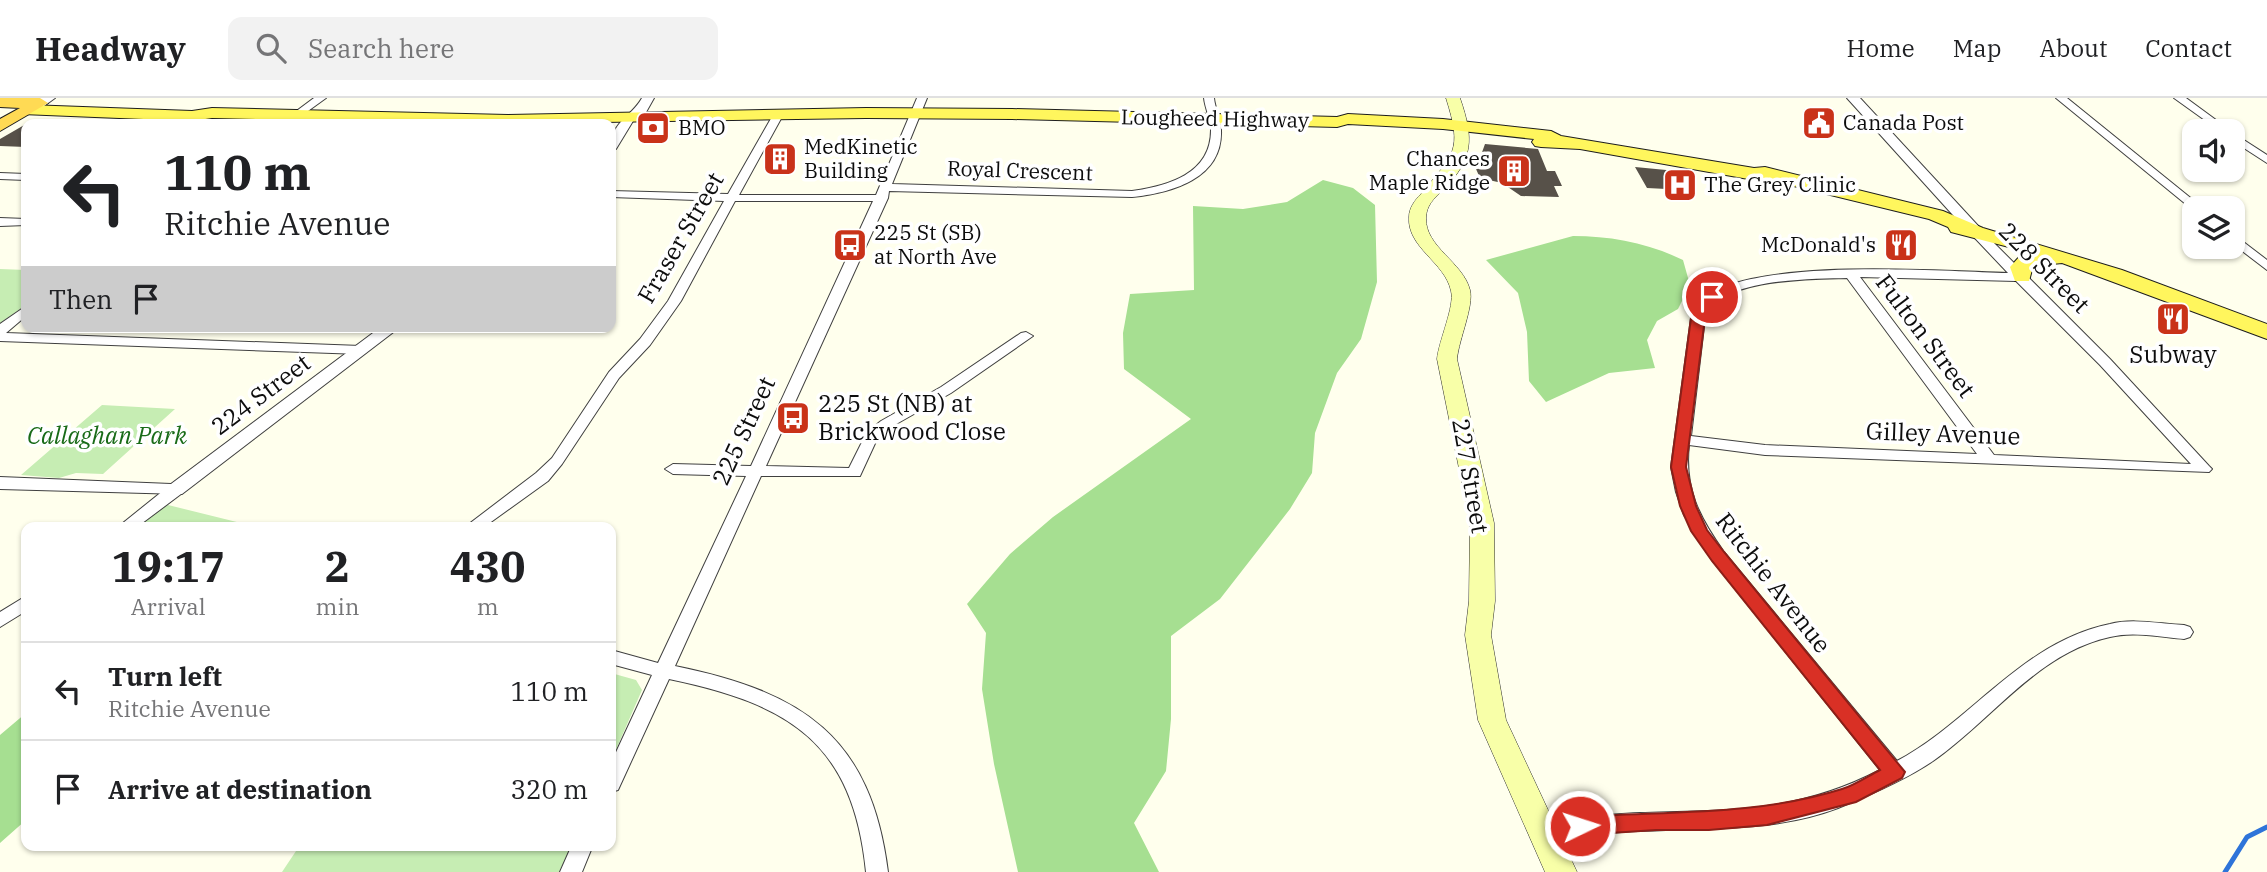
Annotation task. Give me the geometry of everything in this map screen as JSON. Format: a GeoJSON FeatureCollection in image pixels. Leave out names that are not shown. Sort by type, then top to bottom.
{"type":"FeatureCollection","features":[{"type":"Feature","properties":{"kind":"highway","name":"Lougheed Highway"},"geometry":{"type":"LineString","coordinates":[[0,102],[39,104]]}},
{"type":"Feature","properties":{"kind":"highway"},"geometry":{"type":"LineString","coordinates":[[3,120],[39,104]]}},
{"type":"Feature","properties":{"kind":"main road","name":"227 Street"},"geometry":{"type":"LineString","coordinates":[[1453,98],[1464,147],[1460,161],[1424,200],[1417,214],[1418,223],[1425,239],[1458,281],[1462,294],[1451,332],[1447,359],[1482,523],[1482,601],[1478,635],[1492,720],[1561,872]]}},
{"type":"Feature","properties":{"kind":"main road","name":"Lougheed Highway"},"geometry":{"type":"LineString","coordinates":[[39,104],[192,116],[212,113],[280,119]]}},
{"type":"Feature","properties":{"kind":"main road","name":"Lougheed Highway"},"geometry":{"type":"LineString","coordinates":[[616,119],[778,116],[919,106],[1337,122],[1342,126],[1462,130],[1656,155],[1754,174],[1765,173],[1943,217],[1976,232]]}},
{"type":"Feature","properties":{"kind":"main road","name":"Lougheed Highway"},"geometry":{"type":"LineString","coordinates":[[1754,174],[1759,180],[1976,232],[2063,258],[2267,332]]}},
{"type":"Feature","properties":{"kind":"main road"},"geometry":{"type":"LineString","coordinates":[[1907,207],[1928,205],[1943,194]]}},
{"type":"Feature","properties":{"kind":"main road"},"geometry":{"type":"LineString","coordinates":[[2022,277],[2020,267],[2027,260],[2063,258]]}},
{"type":"Feature","properties":{"kind":"street"},"geometry":{"type":"LineString","coordinates":[[292,119],[321,98]]}},
{"type":"Feature","properties":{"kind":"street"},"geometry":{"type":"LineString","coordinates":[[628,119],[628,112],[637,98]]}},
{"type":"Feature","properties":{"kind":"street"},"geometry":{"type":"LineString","coordinates":[[616,138],[628,119],[640,111],[649,98]]}},
{"type":"Feature","properties":{"kind":"street","name":"Royal Crescent"},"geometry":{"type":"LineString","coordinates":[[616,194],[730,198],[883,192],[1132,194],[1155,191],[1191,178],[1209,164],[1216,138],[1209,98]]}},
{"type":"Feature","properties":{"kind":"street","name":"228 Street"},"geometry":{"type":"LineString","coordinates":[[1853,98],[1943,194],[1991,251],[2022,277],[2153,411],[2204,469]]}},
{"type":"Feature","properties":{"kind":"street"},"geometry":{"type":"LineString","coordinates":[[2061,98],[2182,196]]}},
{"type":"Feature","properties":{"kind":"street"},"geometry":{"type":"LineString","coordinates":[[2179,98],[2209,119]]}},
{"type":"Feature","properties":{"kind":"street","name":"225 Street"},"geometry":{"type":"LineString","coordinates":[[616,773],[883,192],[919,106]]}},
{"type":"Feature","properties":{"kind":"street","name":"Fraser Street"},"geometry":{"type":"LineString","coordinates":[[480,522],[542,477],[557,461],[614,375],[645,342],[674,301],[778,116]]}},
{"type":"Feature","properties":{"kind":"street"},"geometry":{"type":"LineString","coordinates":[[2245,144],[2267,160]]}},
{"type":"Feature","properties":{"kind":"street"},"geometry":{"type":"LineString","coordinates":[[0,176],[21,177]]}},
{"type":"Feature","properties":{"kind":"street"},"geometry":{"type":"LineString","coordinates":[[0,222],[21,222]]}},
{"type":"Feature","properties":{"kind":"street"},"geometry":{"type":"LineString","coordinates":[[2245,248],[2267,266]]}},
{"type":"Feature","properties":{"kind":"street","name":"Ritchie Avenue"},"geometry":{"type":"LineString","coordinates":[[1894,772],[1700,531],[1682,487],[1679,467],[1698,318],[1702,305],[1725,291],[1801,274],[2022,277]]}},
{"type":"Feature","properties":{"kind":"street","name":"Fulton Street"},"geometry":{"type":"LineString","coordinates":[[1852,274],[1988,458]]}},
{"type":"Feature","properties":{"kind":"street"},"geometry":{"type":"LineString","coordinates":[[0,331],[21,314]]}},
{"type":"Feature","properties":{"kind":"street","name":"224 Street"},"geometry":{"type":"LineString","coordinates":[[133,522],[384,333]]}},
{"type":"Feature","properties":{"kind":"street"},"geometry":{"type":"LineString","coordinates":[[673,469],[854,473],[873,435],[886,424],[946,390],[1026,336]]}},
{"type":"Feature","properties":{"kind":"street"},"geometry":{"type":"LineString","coordinates":[[0,337],[361,350]]}},
{"type":"Feature","properties":{"kind":"street","name":"Gilley Avenue"},"geometry":{"type":"LineString","coordinates":[[1681,439],[1765,450],[2204,469]]}},
{"type":"Feature","properties":{"kind":"street"},"geometry":{"type":"LineString","coordinates":[[0,483],[175,490]]}},
{"type":"Feature","properties":{"kind":"street"},"geometry":{"type":"LineString","coordinates":[[0,621],[21,606]]}},
{"type":"Feature","properties":{"kind":"street"},"geometry":{"type":"LineString","coordinates":[[1543,830],[1636,822],[1709,821],[1767,816],[1848,796],[1937,747],[2035,666],[2069,643],[2110,630],[2127,628],[2184,632]]}},
{"type":"Feature","properties":{"kind":"street"},"geometry":{"type":"LineString","coordinates":[[616,659],[639,667],[754,694],[786,710],[815,733],[830,746],[858,789],[873,840],[877,872]]}},
{"type":"Feature","properties":{"kind":"street"},"geometry":{"type":"LineString","coordinates":[[571,872],[580,851]]}},
{"type":"Feature","properties":{"kind":"green space"},"geometry":{"type":"Polygon","coordinates":[[[1323,180],[1353,188],[1375,205],[1377,282],[1361,339],[1337,373],[1315,433],[1312,473],[1290,509],[1220,599],[1171,636],[1171,719],[1166,771],[1134,823],[1159,872],[1018,872],[994,764],[982,689],[986,633],[967,604],[1010,554],[1053,517],[1191,419],[1124,369],[1123,333],[1130,294],[1194,290],[1193,206],[1243,209],[1287,202],[1323,180]]]}},
{"type":"Feature","properties":{"kind":"green space"},"geometry":{"type":"Polygon","coordinates":[[[1573,236],[1629,242],[1670,254],[1683,260],[1690,285],[1678,309],[1657,321],[1647,340],[1655,368],[1609,373],[1546,402],[1529,381],[1527,332],[1518,293],[1486,260],[1573,236]]]}},
{"type":"Feature","properties":{"kind":"green space"},"geometry":{"type":"Polygon","coordinates":[[[0,269],[21,270],[21,308],[0,323],[0,269]]]}},
{"type":"Feature","properties":{"kind":"green space","name":"Callaghan Park"},"geometry":{"type":"Polygon","coordinates":[[[102,405],[175,409],[103,474],[76,473],[59,478],[21,475],[102,405]]]}},
{"type":"Feature","properties":{"kind":"green space"},"geometry":{"type":"Polygon","coordinates":[[[164,504],[237,522],[141,522],[164,504]]]}},
{"type":"Feature","properties":{"kind":"green space"},"geometry":{"type":"Polygon","coordinates":[[[616,674],[636,680],[642,690],[616,750],[616,674]]]}},
{"type":"Feature","properties":{"kind":"green space"},"geometry":{"type":"Polygon","coordinates":[[[21,717],[21,824],[0,843],[0,735],[21,717]]]}},
{"type":"Feature","properties":{"kind":"green space"},"geometry":{"type":"Polygon","coordinates":[[[296,851],[569,851],[559,872],[282,872],[296,851]]]}},
{"type":"Feature","properties":{"kind":"building"},"geometry":{"type":"Polygon","coordinates":[[[21,127],[21,147],[0,146],[0,139],[21,127]]]}},
{"type":"Feature","properties":{"kind":"building","name":"Chances Maple Ridge"},"geometry":{"type":"Polygon","coordinates":[[[1485,144],[1538,149],[1547,171],[1555,171],[1562,186],[1554,186],[1559,197],[1521,196],[1502,183],[1480,178],[1476,169],[1485,144]]]}},
{"type":"Feature","properties":{"kind":"building"},"geometry":{"type":"Polygon","coordinates":[[[1635,167],[1687,172],[1686,190],[1647,188],[1635,167]]]}},
{"type":"Feature","properties":{"kind":"waterway"},"geometry":{"type":"LineString","coordinates":[[2225,872],[2247,837],[2267,827]]}},
{"type":"Feature","properties":{"kind":"place","name":"Canada Post"},"geometry":{"type":"Point","coordinates":[1819,123]}},
{"type":"Feature","properties":{"kind":"place","name":"BMO"},"geometry":{"type":"Point","coordinates":[653,128]}},
{"type":"Feature","properties":{"kind":"place","name":"MedKinetic Building"},"geometry":{"type":"Point","coordinates":[780,159]}},
{"type":"Feature","properties":{"kind":"place","name":"Chances Maple Ridge"},"geometry":{"type":"Point","coordinates":[1514,171]}},
{"type":"Feature","properties":{"kind":"place","name":"The Grey Clinic"},"geometry":{"type":"Point","coordinates":[1680,185]}},
{"type":"Feature","properties":{"kind":"place","name":"225 St (SB) at North Ave"},"geometry":{"type":"Point","coordinates":[850,245]}},
{"type":"Feature","properties":{"kind":"place","name":"McDonald's"},"geometry":{"type":"Point","coordinates":[1901,245]}},
{"type":"Feature","properties":{"kind":"place","name":"Subway"},"geometry":{"type":"Point","coordinates":[2173,319]}},
{"type":"Feature","properties":{"kind":"place","name":"225 St (NB) at Brickwood Close"},"geometry":{"type":"Point","coordinates":[793,418]}},
{"type":"Feature","properties":{"kind":"route"},"geometry":{"type":"LineString","coordinates":[[1580,826],[1767,816],[1848,796],[1894,772],[1718,556],[1693,520],[1682,487],[1679,467],[1698,318],[1702,305],[1712,297]]}}]}
